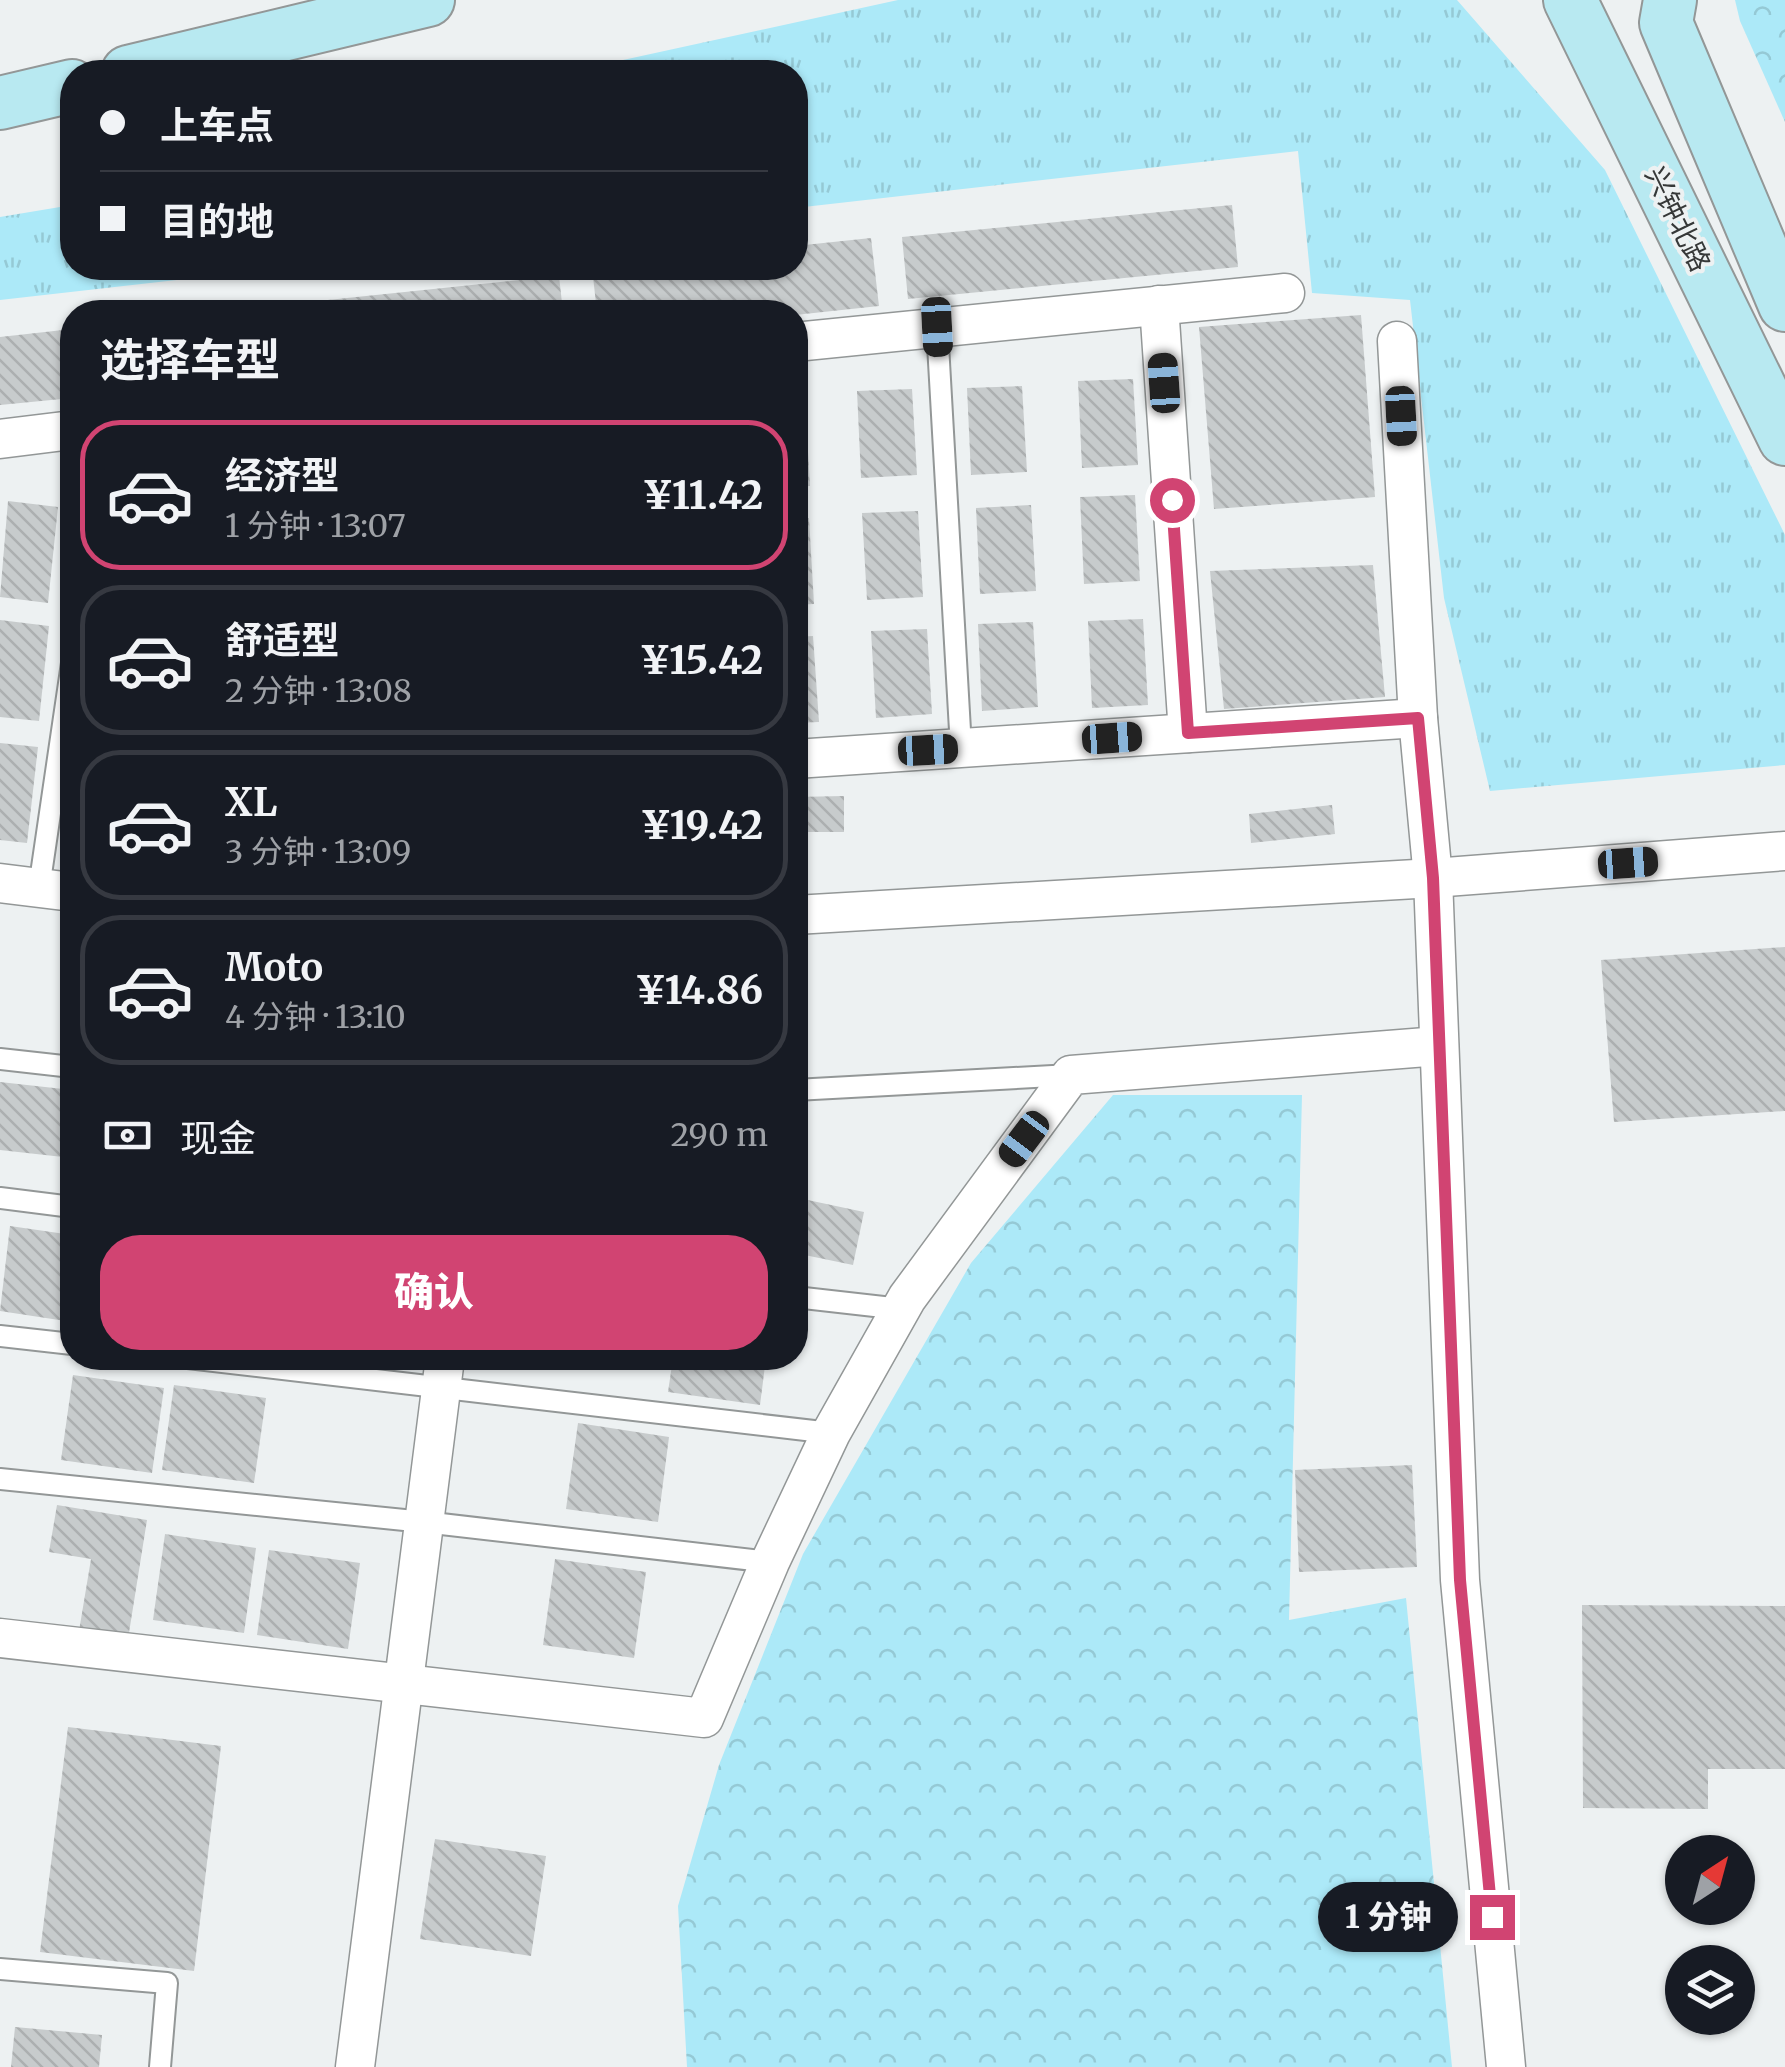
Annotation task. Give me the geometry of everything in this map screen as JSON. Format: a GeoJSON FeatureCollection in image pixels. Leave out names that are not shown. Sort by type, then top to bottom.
{"type":"FeatureCollection","features":[{"type":"Feature","properties":{"kind":"main road"},"geometry":{"type":"LineString","coordinates":[[178,60],[428,0]]}},
{"type":"Feature","properties":{"kind":"main road","name":"兴钟北路"},"geometry":{"type":"LineString","coordinates":[[1570,0],[1785,438]]}},
{"type":"Feature","properties":{"kind":"main road"},"geometry":{"type":"LineString","coordinates":[[1670,0],[1666,23],[1785,305]]}},
{"type":"Feature","properties":{"kind":"main road"},"geometry":{"type":"LineString","coordinates":[[0,103],[60,89]]}},
{"type":"Feature","properties":{"kind":"street"},"geometry":{"type":"LineString","coordinates":[[808,341],[1285,293]]}},
{"type":"Feature","properties":{"kind":"street"},"geometry":{"type":"LineString","coordinates":[[1159,305],[1188,733]]}},
{"type":"Feature","properties":{"kind":"street"},"geometry":{"type":"LineString","coordinates":[[1396,341],[1418,718],[1433,878],[1460,1580],[1506,2067]]}},
{"type":"Feature","properties":{"kind":"street"},"geometry":{"type":"LineString","coordinates":[[0,439],[60,432]]}},
{"type":"Feature","properties":{"kind":"street"},"geometry":{"type":"LineString","coordinates":[[808,758],[1418,718]]}},
{"type":"Feature","properties":{"kind":"street"},"geometry":{"type":"LineString","coordinates":[[808,914],[1433,878],[1785,851]]}},
{"type":"Feature","properties":{"kind":"street"},"geometry":{"type":"LineString","coordinates":[[0,883],[56,890]]}},
{"type":"Feature","properties":{"kind":"street"},"geometry":{"type":"LineString","coordinates":[[0,1638],[704,1718],[770,1562],[831,1433],[901,1309],[1072,1075],[1439,1046]]}},
{"type":"Feature","properties":{"kind":"street"},"geometry":{"type":"LineString","coordinates":[[355,2067],[443,1372]]}},
{"type":"Feature","properties":{"kind":"lane"},"geometry":{"type":"LineString","coordinates":[[937,327],[961,748]]}},
{"type":"Feature","properties":{"kind":"lane"},"geometry":{"type":"LineString","coordinates":[[56,890],[60,834]]}},
{"type":"Feature","properties":{"kind":"lane"},"geometry":{"type":"LineString","coordinates":[[0,1059],[60,1065]]}},
{"type":"Feature","properties":{"kind":"lane"},"geometry":{"type":"LineString","coordinates":[[808,1089],[1072,1075]]}},
{"type":"Feature","properties":{"kind":"lane"},"geometry":{"type":"LineString","coordinates":[[0,1198],[60,1206]]}},
{"type":"Feature","properties":{"kind":"lane"},"geometry":{"type":"LineString","coordinates":[[808,1298],[901,1309]]}},
{"type":"Feature","properties":{"kind":"lane"},"geometry":{"type":"LineString","coordinates":[[0,1336],[60,1343]]}},
{"type":"Feature","properties":{"kind":"lane"},"geometry":{"type":"LineString","coordinates":[[407,1370],[443,1372],[831,1433]]}},
{"type":"Feature","properties":{"kind":"lane"},"geometry":{"type":"LineString","coordinates":[[0,1479],[770,1562]]}},
{"type":"Feature","properties":{"kind":"lane"},"geometry":{"type":"LineString","coordinates":[[0,1969],[167,1983],[160,2067]]}},
{"type":"Feature","properties":{"kind":"green space"},"geometry":{"type":"Polygon","coordinates":[[[898,0],[1457,0],[1605,170],[1785,535],[1785,765],[1490,791],[1444,598],[1410,300],[1312,293],[1298,151],[808,207],[808,60],[623,60],[898,0]]]}},
{"type":"Feature","properties":{"kind":"green space"},"geometry":{"type":"Polygon","coordinates":[[[1735,0],[1785,0],[1785,122],[1740,21],[1735,0]]]}},
{"type":"Feature","properties":{"kind":"green space"},"geometry":{"type":"Polygon","coordinates":[[[60,207],[60,280],[176,280],[0,300],[0,217],[60,207]]]}},
{"type":"Feature","properties":{"kind":"green space"},"geometry":{"type":"Polygon","coordinates":[[[1113,1095],[1302,1095],[1289,1620],[1406,1598],[1452,2067],[687,2067],[678,1906],[719,1765],[803,1554],[971,1263],[1113,1095]]]}},
{"type":"Feature","properties":{"kind":"building"},"geometry":{"type":"Polygon","coordinates":[[[1232,205],[1238,267],[908,299],[902,237],[1232,205]]]}},
{"type":"Feature","properties":{"kind":"building"},"geometry":{"type":"Polygon","coordinates":[[[871,238],[879,306],[808,314],[808,300],[596,300],[593,280],[808,280],[808,245],[871,238]]]}},
{"type":"Feature","properties":{"kind":"building"},"geometry":{"type":"Polygon","coordinates":[[[521,280],[559,280],[562,300],[328,300],[521,280]]]}},
{"type":"Feature","properties":{"kind":"building"},"geometry":{"type":"Polygon","coordinates":[[[1361,315],[1375,497],[1214,509],[1199,327],[1361,315]]]}},
{"type":"Feature","properties":{"kind":"building"},"geometry":{"type":"Polygon","coordinates":[[[60,330],[60,399],[0,405],[0,337],[60,330]]]}},
{"type":"Feature","properties":{"kind":"building"},"geometry":{"type":"Polygon","coordinates":[[[1133,379],[1138,465],[1082,468],[1078,381],[1133,379]]]}},
{"type":"Feature","properties":{"kind":"building"},"geometry":{"type":"Polygon","coordinates":[[[1022,386],[1027,472],[971,475],[967,388],[1022,386]]]}},
{"type":"Feature","properties":{"kind":"building"},"geometry":{"type":"Polygon","coordinates":[[[912,389],[917,475],[861,478],[857,391],[912,389]]]}},
{"type":"Feature","properties":{"kind":"building"},"geometry":{"type":"Polygon","coordinates":[[[1135,495],[1140,581],[1084,584],[1080,497],[1135,495]]]}},
{"type":"Feature","properties":{"kind":"building"},"geometry":{"type":"Polygon","coordinates":[[[8,501],[58,507],[48,603],[0,597],[8,501]]]}},
{"type":"Feature","properties":{"kind":"building"},"geometry":{"type":"Polygon","coordinates":[[[1031,505],[1036,591],[980,594],[976,508],[1031,505]]]}},
{"type":"Feature","properties":{"kind":"building"},"geometry":{"type":"Polygon","coordinates":[[[918,511],[923,597],[867,600],[862,513],[918,511]]]}},
{"type":"Feature","properties":{"kind":"building"},"geometry":{"type":"Polygon","coordinates":[[[808,518],[814,604],[808,604],[808,518]]]}},
{"type":"Feature","properties":{"kind":"building"},"geometry":{"type":"Polygon","coordinates":[[[1373,565],[1385,697],[1224,709],[1210,571],[1373,565]]]}},
{"type":"Feature","properties":{"kind":"building"},"geometry":{"type":"Polygon","coordinates":[[[1143,619],[1148,705],[1092,708],[1088,621],[1143,619]]]}},
{"type":"Feature","properties":{"kind":"building"},"geometry":{"type":"Polygon","coordinates":[[[0,620],[49,626],[39,721],[0,717],[0,620]]]}},
{"type":"Feature","properties":{"kind":"building"},"geometry":{"type":"Polygon","coordinates":[[[1033,622],[1038,707],[982,711],[978,624],[1033,622]]]}},
{"type":"Feature","properties":{"kind":"building"},"geometry":{"type":"Polygon","coordinates":[[[927,629],[932,714],[876,718],[871,631],[927,629]]]}},
{"type":"Feature","properties":{"kind":"building"},"geometry":{"type":"Polygon","coordinates":[[[808,636],[813,636],[819,722],[808,722],[808,636]]]}},
{"type":"Feature","properties":{"kind":"building"},"geometry":{"type":"Polygon","coordinates":[[[0,743],[38,747],[27,843],[0,840],[0,743]]]}},
{"type":"Feature","properties":{"kind":"building"},"geometry":{"type":"Polygon","coordinates":[[[844,796],[844,832],[808,832],[808,797],[844,796]]]}},
{"type":"Feature","properties":{"kind":"building"},"geometry":{"type":"Polygon","coordinates":[[[1332,805],[1335,834],[1251,843],[1249,814],[1332,805]]]}},
{"type":"Feature","properties":{"kind":"building"},"geometry":{"type":"Polygon","coordinates":[[[1785,947],[1785,1111],[1614,1122],[1601,960],[1785,947]]]}},
{"type":"Feature","properties":{"kind":"building"},"geometry":{"type":"Polygon","coordinates":[[[0,1082],[60,1089],[60,1157],[0,1150],[0,1082]]]}},
{"type":"Feature","properties":{"kind":"building"},"geometry":{"type":"Polygon","coordinates":[[[808,1200],[864,1212],[853,1265],[808,1256],[808,1200]]]}},
{"type":"Feature","properties":{"kind":"building"},"geometry":{"type":"Polygon","coordinates":[[[10,1226],[60,1233],[60,1320],[0,1311],[10,1226]]]}},
{"type":"Feature","properties":{"kind":"building"},"geometry":{"type":"Polygon","coordinates":[[[671,1370],[764,1370],[760,1405],[668,1392],[671,1370]]]}},
{"type":"Feature","properties":{"kind":"building"},"geometry":{"type":"Polygon","coordinates":[[[73,1375],[164,1388],[152,1473],[61,1460],[73,1375]]]}},
{"type":"Feature","properties":{"kind":"building"},"geometry":{"type":"Polygon","coordinates":[[[174,1385],[266,1398],[254,1483],[162,1470],[174,1385]]]}},
{"type":"Feature","properties":{"kind":"building"},"geometry":{"type":"Polygon","coordinates":[[[578,1423],[669,1437],[658,1522],[566,1509],[578,1423]]]}},
{"type":"Feature","properties":{"kind":"building"},"geometry":{"type":"Polygon","coordinates":[[[1412,1465],[1417,1567],[1299,1572],[1295,1470],[1412,1465]]]}},
{"type":"Feature","properties":{"kind":"building"},"geometry":{"type":"Polygon","coordinates":[[[57,1505],[147,1520],[128,1639],[79,1631],[91,1559],[49,1552],[57,1505]]]}},
{"type":"Feature","properties":{"kind":"building"},"geometry":{"type":"Polygon","coordinates":[[[165,1534],[256,1548],[244,1633],[153,1620],[165,1534]]]}},
{"type":"Feature","properties":{"kind":"building"},"geometry":{"type":"Polygon","coordinates":[[[269,1550],[360,1563],[348,1649],[257,1635],[269,1550]]]}},
{"type":"Feature","properties":{"kind":"building"},"geometry":{"type":"Polygon","coordinates":[[[555,1559],[646,1572],[634,1658],[543,1645],[555,1559]]]}},
{"type":"Feature","properties":{"kind":"building"},"geometry":{"type":"Polygon","coordinates":[[[1582,1605],[1785,1606],[1785,1769],[1708,1769],[1708,1809],[1583,1808],[1582,1605]]]}},
{"type":"Feature","properties":{"kind":"building"},"geometry":{"type":"Polygon","coordinates":[[[68,1727],[221,1746],[194,1971],[40,1952],[68,1727]]]}},
{"type":"Feature","properties":{"kind":"building"},"geometry":{"type":"Polygon","coordinates":[[[435,1839],[546,1856],[531,1956],[420,1939],[435,1839]]]}},
{"type":"Feature","properties":{"kind":"building"},"geometry":{"type":"Polygon","coordinates":[[[15,2027],[102,2035],[99,2067],[11,2067],[15,2027]]]}},
{"type":"Feature","properties":{"kind":"route"},"geometry":{"type":"LineString","coordinates":[[1172,500],[1188,733],[1418,718],[1433,878],[1460,1580],[1492,1917]]}}]}
